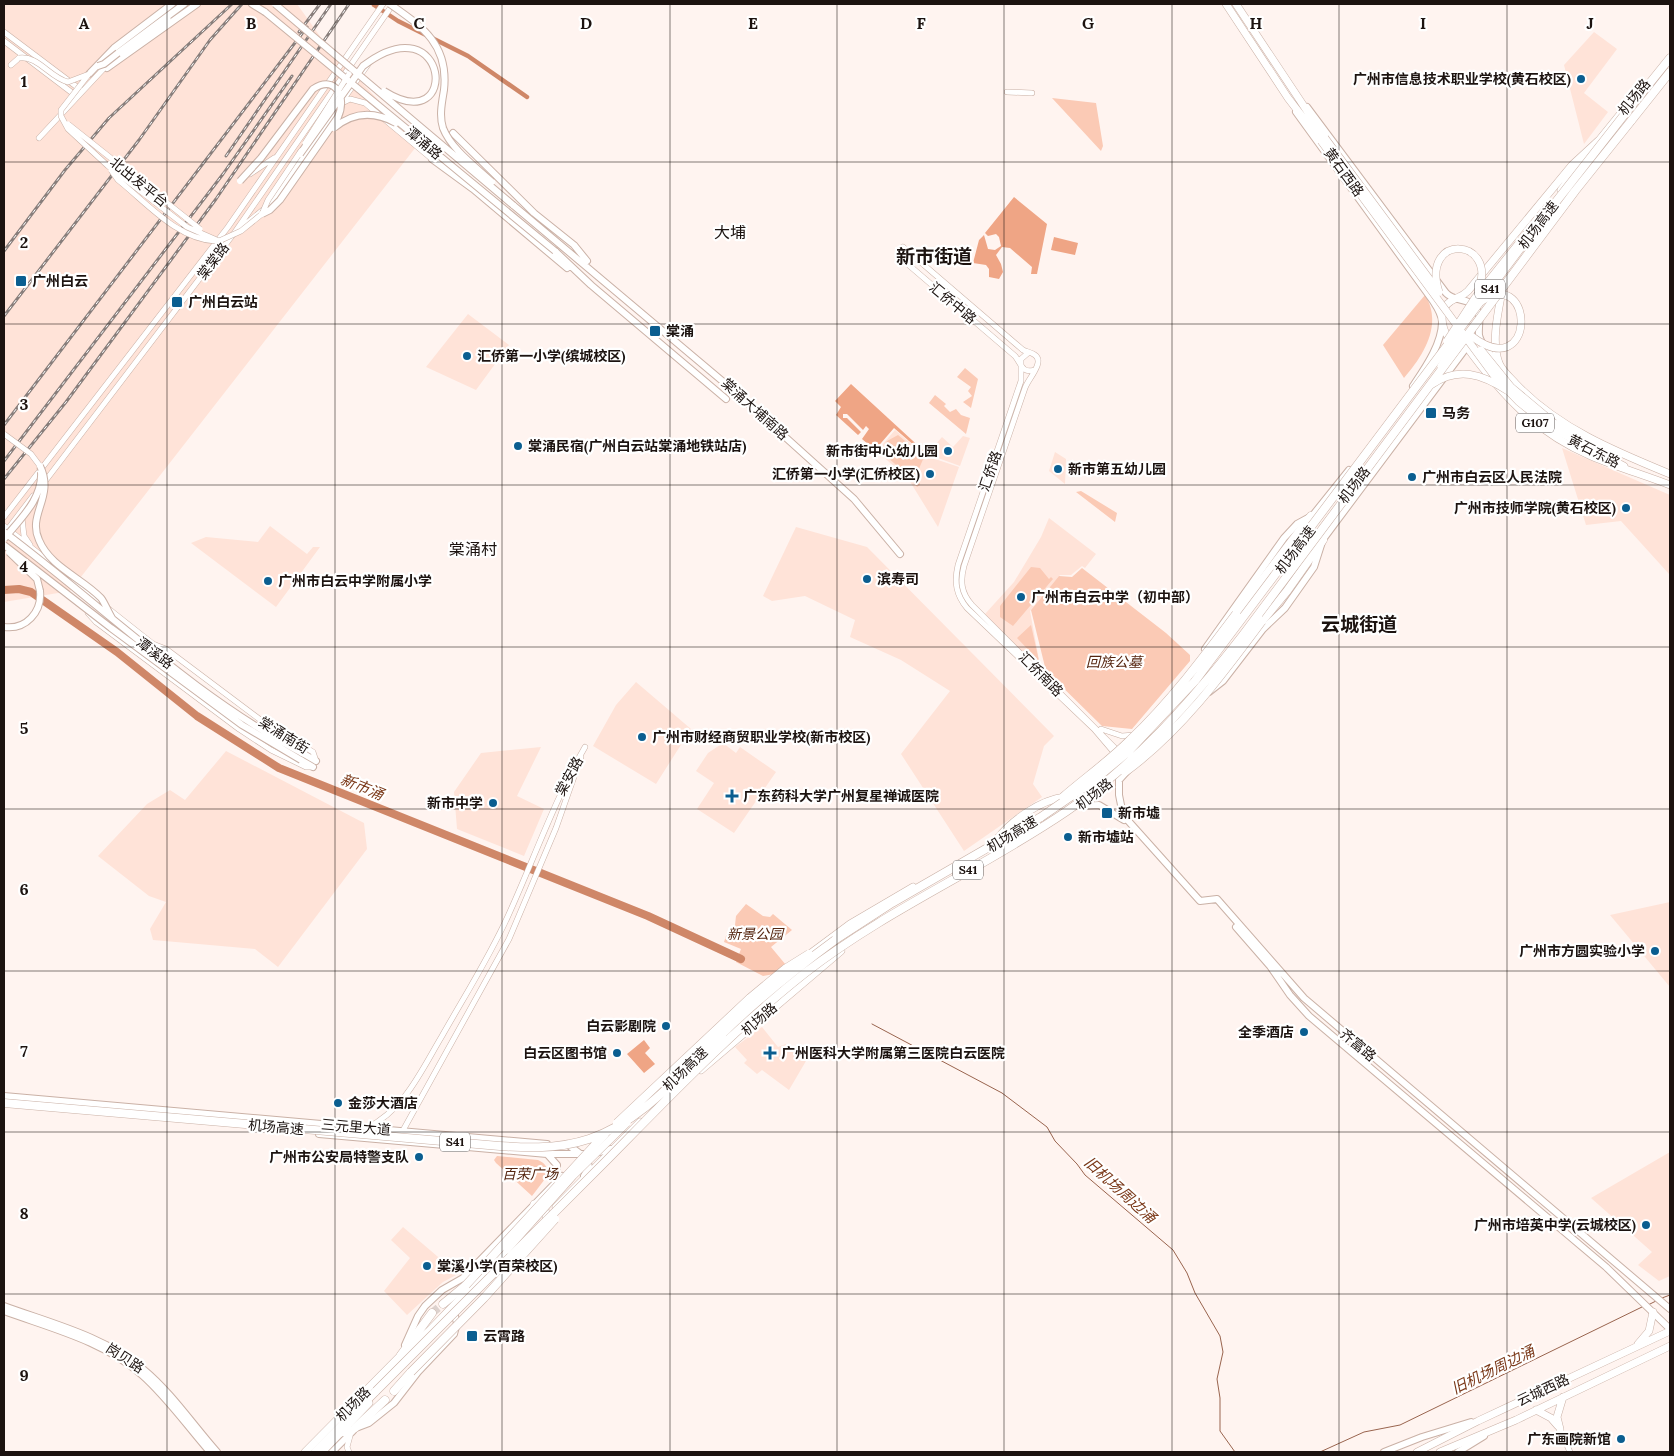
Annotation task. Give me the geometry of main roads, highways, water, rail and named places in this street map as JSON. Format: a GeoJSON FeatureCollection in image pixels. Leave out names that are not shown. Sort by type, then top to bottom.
{"type":"FeatureCollection","features":[{"type":"Feature","properties":{"kind":"highway","name":"机场高速"},"geometry":{"type":"LineString","coordinates":[[4,1105],[504,1146],[563,1146],[602,1134],[638,1113],[754,1004],[835,940],[898,899],[1041,817],[1092,782],[1128,752],[1195,681],[1543,218],[1670,58]]}},
{"type":"Feature","properties":{"kind":"highway","name":"机场高速"},"geometry":{"type":"LineString","coordinates":[[315,1452],[744,1024],[820,962],[893,912],[1068,811],[1133,759],[1208,680],[1575,191],[1670,72]]}},
{"type":"Feature","properties":{"kind":"highway"},"geometry":{"type":"LineString","coordinates":[[1041,817],[1142,728],[1194,670],[1311,516]]}},
{"type":"Feature","properties":{"kind":"highway"},"geometry":{"type":"LineString","coordinates":[[1068,811],[1131,768],[1167,736],[1214,683],[1287,591],[1323,540]]}},
{"type":"Feature","properties":{"kind":"highway"},"geometry":{"type":"LineString","coordinates":[[443,1304],[466,1285],[599,1141],[702,1041],[780,973],[835,940]]}},
{"type":"Feature","properties":{"kind":"highway"},"geometry":{"type":"LineString","coordinates":[[394,1390],[496,1286],[602,1165]]}},
{"type":"Feature","properties":{"kind":"highway"},"geometry":{"type":"LineString","coordinates":[[401,1355],[432,1313]]}},
{"type":"Feature","properties":{"kind":"highway"},"geometry":{"type":"LineString","coordinates":[[355,1428],[385,1400]]}},
{"type":"Feature","properties":{"kind":"main road"},"geometry":{"type":"LineString","coordinates":[[90,77],[114,48],[158,16],[171,4]]}},
{"type":"Feature","properties":{"kind":"main road"},"geometry":{"type":"LineString","coordinates":[[98,66],[104,64],[186,4]]}},
{"type":"Feature","properties":{"kind":"main road"},"geometry":{"type":"LineString","coordinates":[[107,68],[197,4]]}},
{"type":"Feature","properties":{"kind":"main road","name":"潭涌路"},"geometry":{"type":"LineString","coordinates":[[254,4],[416,136],[555,252],[591,285]]}},
{"type":"Feature","properties":{"kind":"main road","name":"潭涌路"},"geometry":{"type":"LineString","coordinates":[[275,4],[599,276]]}},
{"type":"Feature","properties":{"kind":"main road","name":"黄石西路"},"geometry":{"type":"LineString","coordinates":[[1226,4],[1288,98],[1323,139],[1439,292],[1468,336]]}},
{"type":"Feature","properties":{"kind":"main road","name":"黄石西路"},"geometry":{"type":"LineString","coordinates":[[1236,4],[1323,139],[1468,336]]}},
{"type":"Feature","properties":{"kind":"main road"},"geometry":{"type":"LineString","coordinates":[[391,5],[421,28],[438,47],[444,68],[441,117],[446,135],[513,205]]}},
{"type":"Feature","properties":{"kind":"main road"},"geometry":{"type":"LineString","coordinates":[[300,154],[363,66],[393,48],[408,47],[427,55],[435,66],[436,83],[427,96],[411,102],[395,99],[363,78]]}},
{"type":"Feature","properties":{"kind":"main road","name":"机场路"},"geometry":{"type":"LineString","coordinates":[[1369,459],[1478,300],[1545,216],[1598,142],[1670,53]]}},
{"type":"Feature","properties":{"kind":"main road","name":"机场路"},"geometry":{"type":"LineString","coordinates":[[1504,285],[1670,77]]}},
{"type":"Feature","properties":{"kind":"main road"},"geometry":{"type":"LineString","coordinates":[[240,181],[261,158],[308,94],[323,85],[330,85],[338,90],[342,101],[338,117],[280,200],[270,210],[262,214]]}},
{"type":"Feature","properties":{"kind":"main road"},"geometry":{"type":"LineString","coordinates":[[1295,93],[1328,132],[1450,297],[1459,298],[1472,304],[1479,317],[1479,337],[1500,366]]}},
{"type":"Feature","properties":{"kind":"main road"},"geometry":{"type":"LineString","coordinates":[[1288,98],[1316,142],[1423,287],[1438,310],[1442,321]]}},
{"type":"Feature","properties":{"kind":"main road"},"geometry":{"type":"LineString","coordinates":[[326,135],[344,119],[360,114],[386,118],[416,136]]}},
{"type":"Feature","properties":{"kind":"main road"},"geometry":{"type":"LineString","coordinates":[[453,133],[528,207],[574,246],[599,276]]}},
{"type":"Feature","properties":{"kind":"main road","name":"机场路"},"geometry":{"type":"LineString","coordinates":[[1459,298],[1486,270],[1572,165],[1598,142]]}},
{"type":"Feature","properties":{"kind":"main road","name":"机场路"},"geometry":{"type":"LineString","coordinates":[[1545,216],[1591,165],[1612,149]]}},
{"type":"Feature","properties":{"kind":"main road"},"geometry":{"type":"LineString","coordinates":[[432,159],[591,285]]}},
{"type":"Feature","properties":{"kind":"main road"},"geometry":{"type":"LineString","coordinates":[[1439,292],[1434,276],[1436,263],[1449,251],[1463,250],[1475,256],[1483,268],[1483,278],[1478,300],[1498,295],[1511,300],[1521,313],[1522,329],[1510,344],[1496,348],[1482,344],[1468,336]]}},
{"type":"Feature","properties":{"kind":"main road"},"geometry":{"type":"LineString","coordinates":[[1486,270],[1490,281],[1504,285]]}},
{"type":"Feature","properties":{"kind":"main road","name":"棠涌大埔南路"},"geometry":{"type":"LineString","coordinates":[[599,276],[733,390],[854,499],[900,554]]}},
{"type":"Feature","properties":{"kind":"main road"},"geometry":{"type":"LineString","coordinates":[[1423,287],[1435,278]]}},
{"type":"Feature","properties":{"kind":"main road","name":"棠涌大埔南路"},"geometry":{"type":"LineString","coordinates":[[591,285],[726,399]]}},
{"type":"Feature","properties":{"kind":"main road"},"geometry":{"type":"LineString","coordinates":[[1479,317],[1504,285]]}},
{"type":"Feature","properties":{"kind":"main road"},"geometry":{"type":"LineString","coordinates":[[1500,366],[1496,346],[1500,303],[1504,285]]}},
{"type":"Feature","properties":{"kind":"main road"},"geometry":{"type":"LineString","coordinates":[[1296,546],[1311,516],[1411,389],[1430,356],[1445,307],[1452,300],[1459,298]]}},
{"type":"Feature","properties":{"kind":"main road","name":"机场路"},"geometry":{"type":"LineString","coordinates":[[322,1452],[455,1316],[584,1176],[623,1137],[786,996],[854,941],[907,907],[1041,831],[1080,806],[1127,768],[1167,730],[1198,695],[1305,555],[1327,515],[1426,388],[1478,300]]}},
{"type":"Feature","properties":{"kind":"main road","name":"G107"},"geometry":{"type":"LineString","coordinates":[[1442,321],[1445,332],[1450,339],[1460,347],[1466,346],[1513,405],[1557,438],[1590,456],[1628,468]]}},
{"type":"Feature","properties":{"kind":"main road"},"geometry":{"type":"LineString","coordinates":[[1305,555],[1323,540],[1466,346],[1476,338],[1479,329]]}},
{"type":"Feature","properties":{"kind":"main road","name":"黄石东路"},"geometry":{"type":"LineString","coordinates":[[1468,336],[1508,392],[1552,425],[1628,468],[1670,485]]}},
{"type":"Feature","properties":{"kind":"main road","name":"黄石东路"},"geometry":{"type":"LineString","coordinates":[[1468,336],[1511,386],[1552,425],[1589,444],[1670,474]]}},
{"type":"Feature","properties":{"kind":"main road"},"geometry":{"type":"LineString","coordinates":[[1475,358],[1478,350],[1487,349]]}},
{"type":"Feature","properties":{"kind":"main road"},"geometry":{"type":"LineString","coordinates":[[1490,377],[1493,367],[1500,366]]}},
{"type":"Feature","properties":{"kind":"main road","name":"G107"},"geometry":{"type":"LineString","coordinates":[[1500,366],[1520,388],[1552,416],[1574,430],[1633,459]]}},
{"type":"Feature","properties":{"kind":"main road"},"geometry":{"type":"LineString","coordinates":[[1426,388],[1446,376],[1468,373],[1487,378],[1508,392]]}},
{"type":"Feature","properties":{"kind":"main road"},"geometry":{"type":"LineString","coordinates":[[1411,389],[1418,389],[1427,400]]}},
{"type":"Feature","properties":{"kind":"main road"},"geometry":{"type":"LineString","coordinates":[[4,539],[39,491],[40,466],[46,483],[36,525],[39,541],[44,551],[56,562],[102,598],[114,623]]}},
{"type":"Feature","properties":{"kind":"main road"},"geometry":{"type":"LineString","coordinates":[[1198,695],[1210,692],[1219,686],[1263,629],[1285,608],[1314,567],[1323,540],[1327,515]]}},
{"type":"Feature","properties":{"kind":"main road","name":"机场路"},"geometry":{"type":"LineString","coordinates":[[401,1355],[422,1309],[438,1293],[463,1278],[584,1154],[728,1022],[805,958],[850,924],[997,840],[1011,825],[1052,799],[1065,797],[1120,756],[1144,733],[1199,673],[1296,546],[1327,515]]}},
{"type":"Feature","properties":{"kind":"main road"},"geometry":{"type":"LineString","coordinates":[[1199,673],[1205,649],[1262,567],[1289,531],[1311,516]]}},
{"type":"Feature","properties":{"kind":"main road","name":"潭溪路"},"geometry":{"type":"LineString","coordinates":[[5,530],[114,623],[246,721],[302,757]]}},
{"type":"Feature","properties":{"kind":"main road"},"geometry":{"type":"LineString","coordinates":[[4,545],[36,579],[40,597],[36,612],[27,621],[13,627],[4,627]]}},
{"type":"Feature","properties":{"kind":"main road","name":"潭溪路"},"geometry":{"type":"LineString","coordinates":[[4,545],[111,628],[242,725],[315,764]]}},
{"type":"Feature","properties":{"kind":"main road","name":"齐富路"},"geometry":{"type":"LineString","coordinates":[[1136,760],[1121,777],[1119,795],[1123,815],[1200,901],[1217,900],[1304,998],[1668,1307]]}},
{"type":"Feature","properties":{"kind":"main road","name":"齐富路"},"geometry":{"type":"LineString","coordinates":[[1080,806],[1099,805],[1122,817],[1200,903],[1215,902],[1270,966],[1277,979],[1309,1016],[1606,1267],[1653,1312]]}},
{"type":"Feature","properties":{"kind":"main road","name":"机场路"},"geometry":{"type":"LineString","coordinates":[[305,1452],[401,1355],[429,1331],[507,1250],[600,1148],[744,1020],[775,984]]}},
{"type":"Feature","properties":{"kind":"main road"},"geometry":{"type":"LineString","coordinates":[[1309,1016],[1316,1008]]}},
{"type":"Feature","properties":{"kind":"main road","name":"三元里大道"},"geometry":{"type":"LineString","coordinates":[[4,1096],[402,1132],[567,1144],[586,1141],[614,1127]]}},
{"type":"Feature","properties":{"kind":"main road"},"geometry":{"type":"LineString","coordinates":[[102,1115],[103,1104]]}},
{"type":"Feature","properties":{"kind":"main road","name":"三元里大道"},"geometry":{"type":"LineString","coordinates":[[4,1105],[397,1142],[547,1154],[584,1154],[611,1149]]}},
{"type":"Feature","properties":{"kind":"main road"},"geometry":{"type":"LineString","coordinates":[[614,1127],[611,1138],[615,1141],[623,1137]]}},
{"type":"Feature","properties":{"kind":"main road"},"geometry":{"type":"LineString","coordinates":[[567,1144],[584,1154],[588,1159],[589,1166],[584,1176]]}},
{"type":"Feature","properties":{"kind":"main road"},"geometry":{"type":"LineString","coordinates":[[547,1154],[557,1166],[558,1175],[554,1183]]}},
{"type":"Feature","properties":{"kind":"main road"},"geometry":{"type":"LineString","coordinates":[[562,1176],[571,1178],[573,1188]]}},
{"type":"Feature","properties":{"kind":"main road"},"geometry":{"type":"LineString","coordinates":[[534,1204],[545,1208],[546,1217]]}},
{"type":"Feature","properties":{"kind":"main road","name":"岗贝路"},"geometry":{"type":"LineString","coordinates":[[4,1306],[88,1338],[133,1362],[152,1378],[217,1452]]}},
{"type":"Feature","properties":{"kind":"main road","name":"岗贝路"},"geometry":{"type":"LineString","coordinates":[[4,1311],[85,1341],[126,1363],[148,1380],[210,1452]]}},
{"type":"Feature","properties":{"kind":"main road"},"geometry":{"type":"LineString","coordinates":[[1653,1312],[1670,1330]]}},
{"type":"Feature","properties":{"kind":"main road"},"geometry":{"type":"LineString","coordinates":[[1640,1360],[1634,1347],[1649,1331],[1653,1312]]}},
{"type":"Feature","properties":{"kind":"main road"},"geometry":{"type":"LineString","coordinates":[[338,1435],[380,1416],[404,1393],[418,1372],[454,1334],[457,1323],[455,1316]]}},
{"type":"Feature","properties":{"kind":"main road","name":"云城西路"},"geometry":{"type":"LineString","coordinates":[[1417,1452],[1670,1330]]}},
{"type":"Feature","properties":{"kind":"main road","name":"云城西路"},"geometry":{"type":"LineString","coordinates":[[1440,1452],[1493,1430],[1670,1346]]}},
{"type":"Feature","properties":{"kind":"main road"},"geometry":{"type":"LineString","coordinates":[[1536,1410],[1551,1418],[1560,1429],[1557,1417],[1563,1397]]}},
{"type":"Feature","properties":{"kind":"main road"},"geometry":{"type":"LineString","coordinates":[[1384,1452],[1422,1436],[1478,1421]]}},
{"type":"Feature","properties":{"kind":"main road"},"geometry":{"type":"LineString","coordinates":[[332,1452],[355,1428]]}},
{"type":"Feature","properties":{"kind":"main road"},"geometry":{"type":"LineString","coordinates":[[1458,1452],[1493,1430]]}},
{"type":"Feature","properties":{"kind":"main road"},"geometry":{"type":"LineString","coordinates":[[1462,1452],[1468,1446]]}},
{"type":"Feature","properties":{"kind":"waterway"},"geometry":{"type":"LineString","coordinates":[[374,5],[398,21],[468,56],[527,97]]}},
{"type":"Feature","properties":{"kind":"waterway","name":"新市涌"},"geometry":{"type":"LineString","coordinates":[[4,590],[19,589],[31,592],[117,652],[197,716],[279,768],[648,916],[741,959]]}},
{"type":"Feature","properties":{"kind":"waterway","name":"旧机场周边涌"},"geometry":{"type":"LineString","coordinates":[[872,1024],[1002,1093],[1047,1127],[1055,1141],[1085,1175],[1173,1250],[1220,1336],[1223,1352],[1217,1379],[1220,1398],[1220,1431],[1235,1452]]}},
{"type":"Feature","properties":{"kind":"waterway","name":"旧机场周边涌"},"geometry":{"type":"LineString","coordinates":[[1662,1298],[1670,1295]]}},
{"type":"Feature","properties":{"kind":"waterway","name":"旧机场周边涌"},"geometry":{"type":"LineString","coordinates":[[1648,1305],[1656,1301]]}},
{"type":"Feature","properties":{"kind":"waterway","name":"旧机场周边涌"},"geometry":{"type":"LineString","coordinates":[[1320,1452],[1364,1432],[1400,1425],[1642,1307]]}},
{"type":"Feature","properties":{"kind":"tunnel"},"geometry":{"type":"LineString","coordinates":[[432,1313],[443,1304]]}},
{"type":"Feature","properties":{"kind":"railway"},"geometry":{"type":"LineString","coordinates":[[4,251],[65,170],[109,118],[232,4]]}},
{"type":"Feature","properties":{"kind":"railway"},"geometry":{"type":"LineString","coordinates":[[4,316],[139,140],[210,40],[242,4]]}},
{"type":"Feature","properties":{"kind":"railway"},"geometry":{"type":"LineString","coordinates":[[299,32],[320,4]]}},
{"type":"Feature","properties":{"kind":"railway"},"geometry":{"type":"LineString","coordinates":[[226,156],[331,4]]}},
{"type":"Feature","properties":{"kind":"railway"},"geometry":{"type":"LineString","coordinates":[[4,479],[66,402],[216,199],[349,4]]}},
{"type":"Feature","properties":{"kind":"railway"},"geometry":{"type":"LineString","coordinates":[[4,425],[307,27]]}},
{"type":"Feature","properties":{"kind":"railway"},"geometry":{"type":"LineString","coordinates":[[4,461],[223,174],[292,76]]}},
{"type":"Feature","properties":{"kind":"place","name":"广州市信息技术职业学校(黄石校区)"},"geometry":{"type":"Point","coordinates":[1581,79]}},
{"type":"Feature","properties":{"kind":"place","name":"广州白云"},"geometry":{"type":"Point","coordinates":[21,281]}},
{"type":"Feature","properties":{"kind":"place","name":"广州白云站"},"geometry":{"type":"Point","coordinates":[177,302]}},
{"type":"Feature","properties":{"kind":"place","name":"棠涌"},"geometry":{"type":"Point","coordinates":[655,331]}},
{"type":"Feature","properties":{"kind":"place","name":"汇侨第一小学(缤城校区)"},"geometry":{"type":"Point","coordinates":[467,356]}},
{"type":"Feature","properties":{"kind":"place","name":"马务"},"geometry":{"type":"Point","coordinates":[1431,413]}},
{"type":"Feature","properties":{"kind":"place","name":"棠涌民宿(广州白云站棠涌地铁站店)"},"geometry":{"type":"Point","coordinates":[518,446]}},
{"type":"Feature","properties":{"kind":"place","name":"新市街中心幼儿园"},"geometry":{"type":"Point","coordinates":[948,451]}},
{"type":"Feature","properties":{"kind":"place","name":"新市第五幼儿园"},"geometry":{"type":"Point","coordinates":[1058,469]}},
{"type":"Feature","properties":{"kind":"place","name":"汇侨第一小学(汇侨校区)"},"geometry":{"type":"Point","coordinates":[930,474]}},
{"type":"Feature","properties":{"kind":"place","name":"广州市白云区人民法院"},"geometry":{"type":"Point","coordinates":[1412,477]}},
{"type":"Feature","properties":{"kind":"place","name":"广州市技师学院(黄石校区)"},"geometry":{"type":"Point","coordinates":[1626,508]}},
{"type":"Feature","properties":{"kind":"place","name":"滨寿司"},"geometry":{"type":"Point","coordinates":[867,579]}},
{"type":"Feature","properties":{"kind":"place","name":"广州市白云中学附属小学"},"geometry":{"type":"Point","coordinates":[268,581]}},
{"type":"Feature","properties":{"kind":"place","name":"广州市白云中学（初中部）"},"geometry":{"type":"Point","coordinates":[1021,597]}},
{"type":"Feature","properties":{"kind":"place","name":"广州市财经商贸职业学校(新市校区)"},"geometry":{"type":"Point","coordinates":[642,737]}},
{"type":"Feature","properties":{"kind":"place","name":"广东药科大学广州复星禅诚医院"},"geometry":{"type":"Point","coordinates":[732,796]}},
{"type":"Feature","properties":{"kind":"place","name":"新市中学"},"geometry":{"type":"Point","coordinates":[493,803]}},
{"type":"Feature","properties":{"kind":"place","name":"新市墟"},"geometry":{"type":"Point","coordinates":[1107,813]}},
{"type":"Feature","properties":{"kind":"place","name":"新市墟站"},"geometry":{"type":"Point","coordinates":[1068,837]}},
{"type":"Feature","properties":{"kind":"place","name":"广州市方圆实验小学"},"geometry":{"type":"Point","coordinates":[1655,951]}},
{"type":"Feature","properties":{"kind":"place","name":"白云影剧院"},"geometry":{"type":"Point","coordinates":[666,1026]}},
{"type":"Feature","properties":{"kind":"place","name":"全季酒店"},"geometry":{"type":"Point","coordinates":[1304,1032]}},
{"type":"Feature","properties":{"kind":"place","name":"白云区图书馆"},"geometry":{"type":"Point","coordinates":[617,1053]}},
{"type":"Feature","properties":{"kind":"place","name":"广州医科大学附属第三医院白云医院"},"geometry":{"type":"Point","coordinates":[770,1053]}},
{"type":"Feature","properties":{"kind":"place","name":"金莎大酒店"},"geometry":{"type":"Point","coordinates":[338,1103]}},
{"type":"Feature","properties":{"kind":"place","name":"广州市公安局特警支队"},"geometry":{"type":"Point","coordinates":[419,1157]}},
{"type":"Feature","properties":{"kind":"place","name":"广州市培英中学(云城校区)"},"geometry":{"type":"Point","coordinates":[1646,1225]}},
{"type":"Feature","properties":{"kind":"place","name":"棠溪小学(百荣校区)"},"geometry":{"type":"Point","coordinates":[427,1266]}},
{"type":"Feature","properties":{"kind":"place","name":"云霄路"},"geometry":{"type":"Point","coordinates":[472,1336]}},
{"type":"Feature","properties":{"kind":"place","name":"广东画院新馆"},"geometry":{"type":"Point","coordinates":[1621,1439]}},
{"type":"Feature","properties":{"kind":"district","name":"大埔"},"geometry":{"type":"Point","coordinates":[730,232]}},
{"type":"Feature","properties":{"kind":"district","name":"新市街道"},"geometry":{"type":"Point","coordinates":[934,256]}},
{"type":"Feature","properties":{"kind":"district","name":"棠涌村"},"geometry":{"type":"Point","coordinates":[473,549]}},
{"type":"Feature","properties":{"kind":"district","name":"云城街道"},"geometry":{"type":"Point","coordinates":[1359,624]}},
{"type":"Feature","properties":{"kind":"park label","name":"回族公墓"},"geometry":{"type":"Point","coordinates":[1114,662]}},
{"type":"Feature","properties":{"kind":"park label","name":"新景公园"},"geometry":{"type":"Point","coordinates":[755,934]}},
{"type":"Feature","properties":{"kind":"park label","name":"百荣广场"},"geometry":{"type":"Point","coordinates":[530,1174]}}]}
